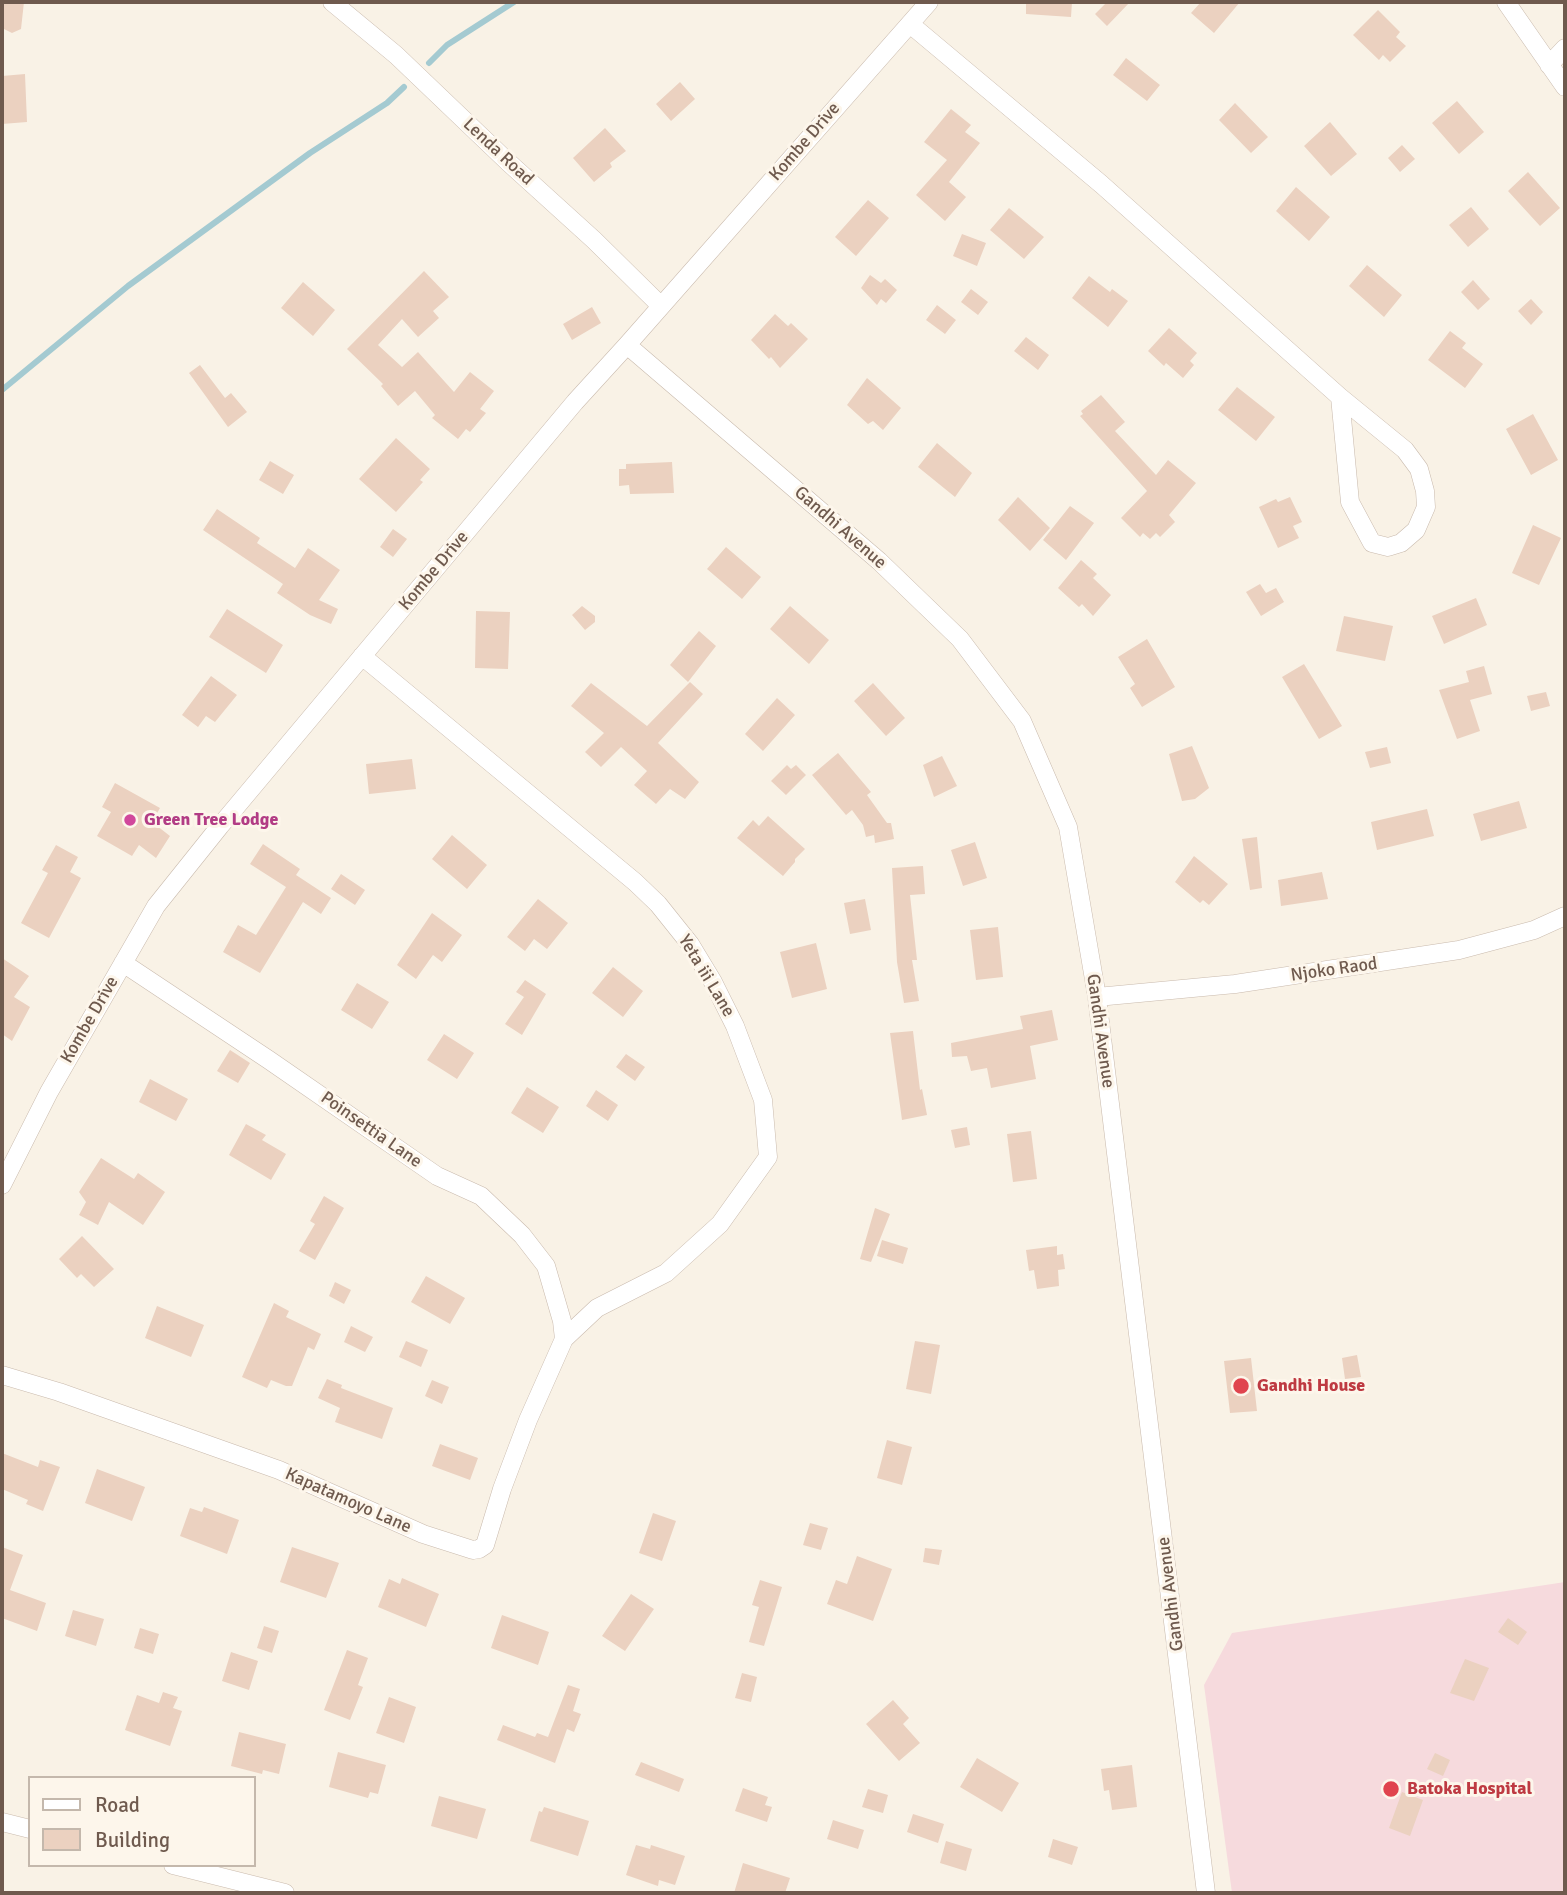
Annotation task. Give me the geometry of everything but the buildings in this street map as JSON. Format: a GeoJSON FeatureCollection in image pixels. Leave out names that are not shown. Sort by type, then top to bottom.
{"type":"FeatureCollection","features":[{"type":"Feature","properties":{"kind":"street","name":"Lenda Road"},"geometry":{"type":"LineString","coordinates":[[332,2],[396,55],[661,306]]}},
{"type":"Feature","properties":{"kind":"street","name":"Kombe Drive"},"geometry":{"type":"LineString","coordinates":[[2,1185],[49,1092],[164,896],[575,402],[929,2]]}},
{"type":"Feature","properties":{"kind":"street"},"geometry":{"type":"LineString","coordinates":[[1506,2],[1565,87]]}},
{"type":"Feature","properties":{"kind":"street"},"geometry":{"type":"LineString","coordinates":[[909,24],[1101,184],[1340,397],[1405,450],[1419,470],[1426,508],[1416,530],[1401,543],[1388,547],[1372,543],[1350,502],[1340,397]]}},
{"type":"Feature","properties":{"kind":"street"},"geometry":{"type":"LineString","coordinates":[[1549,65],[1565,48]]}},
{"type":"Feature","properties":{"kind":"street","name":"Gandhi Avenue"},"geometry":{"type":"LineString","coordinates":[[627,345],[924,602],[960,639],[1021,721],[1068,827],[1097,997],[1206,1893]]}},
{"type":"Feature","properties":{"kind":"street","name":"Yeta iii Lane"},"geometry":{"type":"LineString","coordinates":[[362,656],[658,904],[690,944],[713,982],[735,1026],[763,1100],[768,1157],[720,1224],[666,1273],[597,1308],[564,1339]]}},
{"type":"Feature","properties":{"kind":"street","name":"Njoko Raod"},"geometry":{"type":"LineString","coordinates":[[1097,997],[1235,984],[1459,950],[1534,930],[1565,916]]}},
{"type":"Feature","properties":{"kind":"street","name":"Poinsettia Lane"},"geometry":{"type":"LineString","coordinates":[[123,963],[314,1090],[437,1176],[481,1196],[522,1235],[546,1266],[562,1321],[564,1339]]}},
{"type":"Feature","properties":{"kind":"street","name":"Kapatamoyo Lane"},"geometry":{"type":"LineString","coordinates":[[2,1375],[59,1392],[279,1470],[423,1534],[473,1550],[485,1545],[524,1431],[564,1339]]}},
{"type":"Feature","properties":{"kind":"street"},"geometry":{"type":"LineString","coordinates":[[2,1822],[28,1828]]}},
{"type":"Feature","properties":{"kind":"street"},"geometry":{"type":"LineString","coordinates":[[181,1867],[285,1893]]}},
{"type":"Feature","properties":{"kind":"shaded area","name":"Batoka Hospital"},"geometry":{"type":"Polygon","coordinates":[[[1565,1582],[1565,1893],[1232,1893],[1204,1685],[1232,1633],[1565,1582]]]}},
{"type":"Feature","properties":{"kind":"waterway"},"geometry":{"type":"LineString","coordinates":[[429,63],[447,45],[514,2]]}},
{"type":"Feature","properties":{"kind":"waterway"},"geometry":{"type":"LineString","coordinates":[[2,390],[128,286],[310,153],[387,103],[404,87]]}},
{"type":"Feature","properties":{"kind":"place","name":"Green Tree Lodge"},"geometry":{"type":"Point","coordinates":[130,820]}},
{"type":"Feature","properties":{"kind":"place","name":"Gandhi House"},"geometry":{"type":"Point","coordinates":[1241,1386]}},
{"type":"Feature","properties":{"kind":"place","name":"Batoka Hospital"},"geometry":{"type":"Point","coordinates":[1391,1789]}}]}
